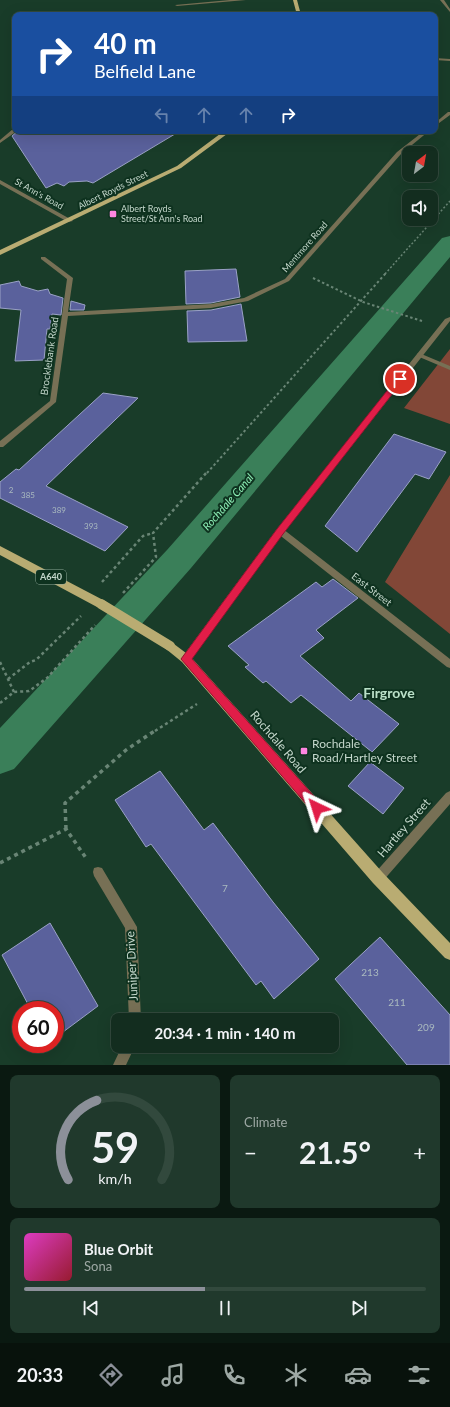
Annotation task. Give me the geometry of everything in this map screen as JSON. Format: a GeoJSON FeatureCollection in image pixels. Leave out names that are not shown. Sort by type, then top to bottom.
{"type":"FeatureCollection","features":[{"type":"Feature","properties":{"kind":"main road"},"geometry":{"type":"LineString","coordinates":[[295,0],[298,12]]}},
{"type":"Feature","properties":{"kind":"main road","name":"Albert Royds Street"},"geometry":{"type":"LineString","coordinates":[[0,253],[70,221],[179,167],[224,134]]}},
{"type":"Feature","properties":{"kind":"main road","name":"A640"},"geometry":{"type":"LineString","coordinates":[[0,550],[98,603]]}},
{"type":"Feature","properties":{"kind":"main road","name":"Rochdale Road"},"geometry":{"type":"LineString","coordinates":[[98,603],[170,646],[186,659],[378,878],[450,953]]}},
{"type":"Feature","properties":{"kind":"street"},"geometry":{"type":"LineString","coordinates":[[177,5],[244,0]]}},
{"type":"Feature","properties":{"kind":"street"},"geometry":{"type":"LineString","coordinates":[[442,0],[450,11]]}},
{"type":"Feature","properties":{"kind":"street"},"geometry":{"type":"LineString","coordinates":[[438,59],[450,60]]}},
{"type":"Feature","properties":{"kind":"street"},"geometry":{"type":"LineString","coordinates":[[438,123],[450,113]]}},
{"type":"Feature","properties":{"kind":"street"},"geometry":{"type":"LineString","coordinates":[[0,142],[12,132]]}},
{"type":"Feature","properties":{"kind":"street","name":"Mentmore Road"},"geometry":{"type":"LineString","coordinates":[[65,314],[211,306],[246,300],[288,280],[399,153],[423,134]]}},
{"type":"Feature","properties":{"kind":"street","name":"St Ann's Road"},"geometry":{"type":"LineString","coordinates":[[0,182],[70,221]]}},
{"type":"Feature","properties":{"kind":"street","name":"Brocklebank Road"},"geometry":{"type":"LineString","coordinates":[[0,445],[53,402],[70,278],[43,258]]}},
{"type":"Feature","properties":{"kind":"street"},"geometry":{"type":"LineString","coordinates":[[186,659],[280,532],[448,319]]}},
{"type":"Feature","properties":{"kind":"street"},"geometry":{"type":"LineString","coordinates":[[419,355],[450,368]]}},
{"type":"Feature","properties":{"kind":"street","name":"East Street"},"geometry":{"type":"LineString","coordinates":[[280,532],[450,664]]}},
{"type":"Feature","properties":{"kind":"street","name":"Hartley Street"},"geometry":{"type":"LineString","coordinates":[[378,878],[450,796]]}},
{"type":"Feature","properties":{"kind":"street","name":"Juniper Drive"},"geometry":{"type":"LineString","coordinates":[[98,872],[131,927],[135,1013]]}},
{"type":"Feature","properties":{"kind":"street"},"geometry":{"type":"LineString","coordinates":[[119,1065],[125,1053]]}},
{"type":"Feature","properties":{"kind":"path"},"geometry":{"type":"LineString","coordinates":[[105,578],[143,536],[153,533],[450,201]]}},
{"type":"Feature","properties":{"kind":"path"},"geometry":{"type":"LineString","coordinates":[[296,270],[362,301],[415,319]]}},
{"type":"Feature","properties":{"kind":"path"},"geometry":{"type":"LineString","coordinates":[[119,597],[156,557],[153,533]]}},
{"type":"Feature","properties":{"kind":"path"},"geometry":{"type":"LineString","coordinates":[[8,679],[46,651],[98,603]]}},
{"type":"Feature","properties":{"kind":"path"},"geometry":{"type":"LineString","coordinates":[[0,703],[14,692],[29,691],[47,678],[99,620]]}},
{"type":"Feature","properties":{"kind":"path"},"geometry":{"type":"LineString","coordinates":[[0,662],[14,692]]}},
{"type":"Feature","properties":{"kind":"path"},"geometry":{"type":"LineString","coordinates":[[98,872],[66,828],[65,803],[126,750],[215,692]]}},
{"type":"Feature","properties":{"kind":"path"},"geometry":{"type":"LineString","coordinates":[[0,863],[66,828]]}},
{"type":"Feature","properties":{"kind":"shaded area"},"geometry":{"type":"Polygon","coordinates":[[[450,349],[450,424],[404,408],[450,349]]]}},
{"type":"Feature","properties":{"kind":"shaded area"},"geometry":{"type":"Polygon","coordinates":[[[450,475],[450,634],[385,582],[450,475]]]}},
{"type":"Feature","properties":{"kind":"building"},"geometry":{"type":"Polygon","coordinates":[[[14,134],[175,134],[93,183],[87,181],[69,182],[64,186],[57,183],[46,188],[12,136],[14,134]]]}},
{"type":"Feature","properties":{"kind":"building"},"geometry":{"type":"Polygon","coordinates":[[[236,269],[240,297],[211,303],[186,304],[185,271],[236,269]]]}},
{"type":"Feature","properties":{"kind":"building"},"geometry":{"type":"Polygon","coordinates":[[[19,281],[21,286],[38,291],[48,289],[50,294],[63,298],[61,315],[52,314],[50,329],[47,329],[44,360],[15,361],[21,310],[0,308],[0,285],[19,281]]]}},
{"type":"Feature","properties":{"kind":"building"},"geometry":{"type":"Polygon","coordinates":[[[71,301],[85,305],[84,310],[70,310],[71,301]]]}},
{"type":"Feature","properties":{"kind":"building"},"geometry":{"type":"Polygon","coordinates":[[[241,304],[247,341],[188,342],[187,311],[211,310],[241,304]]]}},
{"type":"Feature","properties":{"kind":"building"},"geometry":{"type":"Polygon","coordinates":[[[103,393],[138,398],[46,486],[128,527],[105,551],[0,498],[0,482],[16,469],[19,470],[103,393]]]}},
{"type":"Feature","properties":{"kind":"building"},"geometry":{"type":"Polygon","coordinates":[[[394,434],[446,452],[429,479],[415,474],[357,552],[325,526],[394,434]]]}},
{"type":"Feature","properties":{"kind":"building"},"geometry":{"type":"Polygon","coordinates":[[[333,579],[358,598],[316,630],[324,638],[300,656],[351,701],[359,693],[399,724],[372,752],[301,695],[291,703],[266,681],[263,683],[245,667],[249,665],[228,646],[316,582],[322,587],[333,579]]]}},
{"type":"Feature","properties":{"kind":"building"},"geometry":{"type":"Polygon","coordinates":[[[370,762],[404,788],[383,814],[348,786],[370,762]]]}},
{"type":"Feature","properties":{"kind":"building"},"geometry":{"type":"Polygon","coordinates":[[[160,771],[204,830],[213,823],[273,902],[319,959],[274,999],[261,981],[256,985],[151,844],[146,847],[115,800],[160,771]]]}},
{"type":"Feature","properties":{"kind":"building"},"geometry":{"type":"Polygon","coordinates":[[[50,923],[98,1006],[64,1031],[64,1001],[26,1001],[2,955],[50,923]]]}},
{"type":"Feature","properties":{"kind":"building"},"geometry":{"type":"Polygon","coordinates":[[[380,937],[450,1015],[450,1065],[407,1065],[335,979],[380,937]]]}},
{"type":"Feature","properties":{"kind":"waterway","name":"Rochdale Canal"},"geometry":{"type":"LineString","coordinates":[[0,756],[179,559],[450,243]]}},
{"type":"Feature","properties":{"kind":"place","name":"Albert Royds Street/St Ann's Road"},"geometry":{"type":"Point","coordinates":[113,214]}},
{"type":"Feature","properties":{"kind":"place","name":"Rochdale Road/Hartley Street"},"geometry":{"type":"Point","coordinates":[304,751]}},
{"type":"Feature","properties":{"kind":"district","name":"Firgrove"},"geometry":{"type":"Point","coordinates":[389,693]}},
{"type":"Feature","properties":{"kind":"route"},"geometry":{"type":"LineString","coordinates":[[317,808],[186,659],[280,532],[400,379]]}}]}
